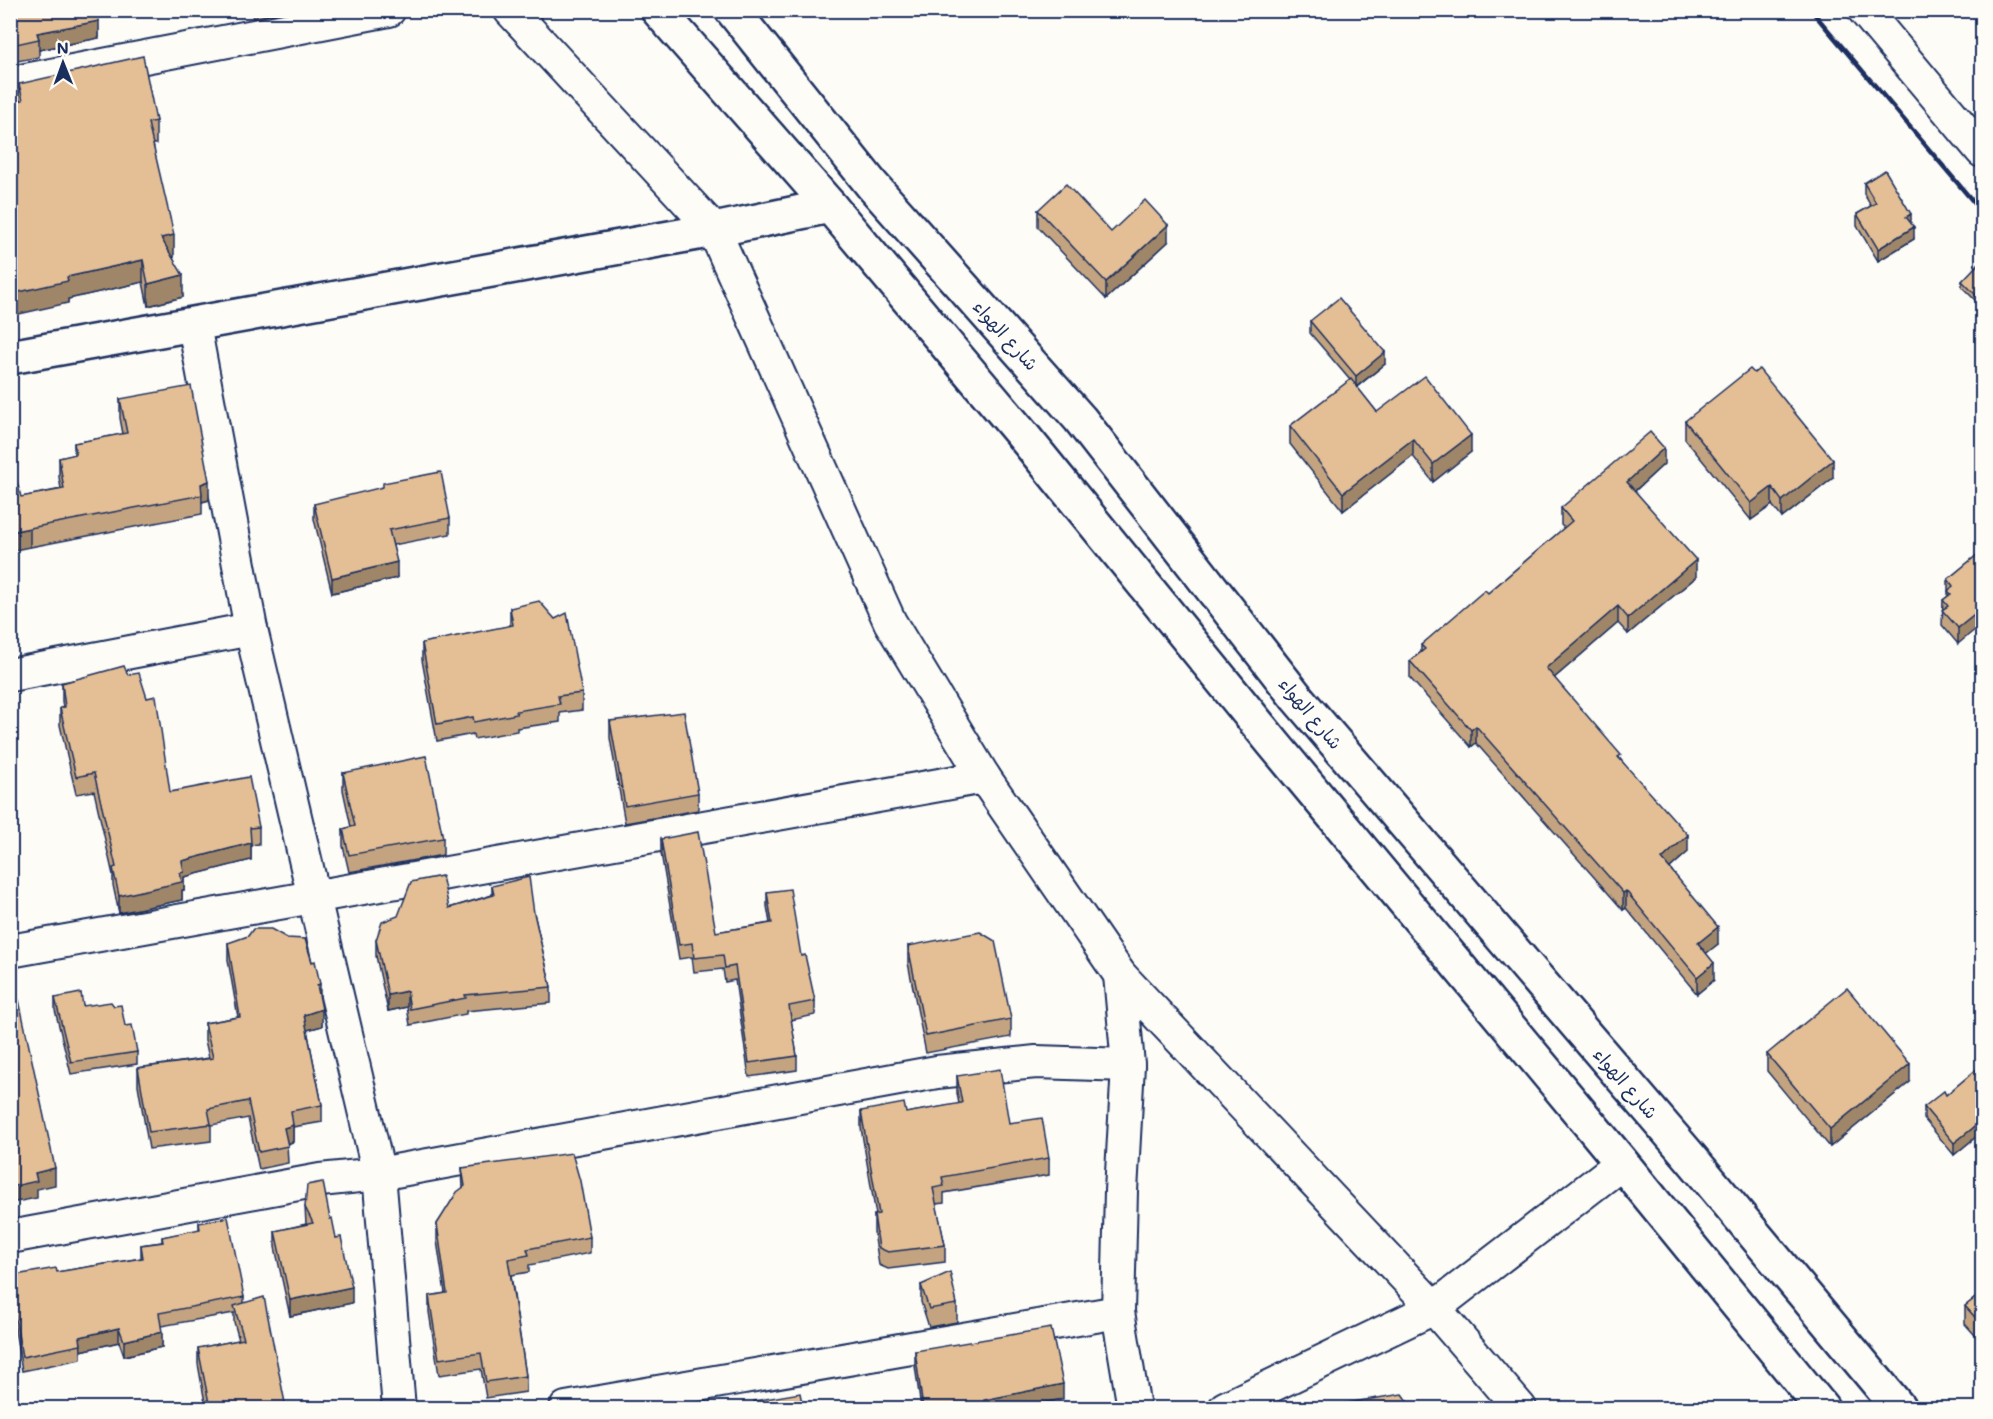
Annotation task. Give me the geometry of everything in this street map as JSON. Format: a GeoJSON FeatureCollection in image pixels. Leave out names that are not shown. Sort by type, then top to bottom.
{"type":"FeatureCollection","features":[{"type":"Feature","properties":{"kind":"main road"},"geometry":{"type":"LineString","coordinates":[[658,10],[830,206],[1025,438],[1280,752],[1622,1163],[1822,1408]]}},
{"type":"Feature","properties":{"kind":"main road","name":"شارع الهواء"},"geometry":{"type":"LineString","coordinates":[[732,10],[872,185],[1080,419],[1297,698],[1690,1157],[1899,1408]]}},
{"type":"Feature","properties":{"kind":"main road"},"geometry":{"type":"LineString","coordinates":[[10,357],[714,230],[830,206]]}},
{"type":"Feature","properties":{"kind":"street"},"geometry":{"type":"LineString","coordinates":[[10,83],[388,10]]}},
{"type":"Feature","properties":{"kind":"street"},"geometry":{"type":"LineString","coordinates":[[510,10],[714,230],[890,622],[984,777],[1120,975],[1434,1308],[1520,1408]]}},
{"type":"Feature","properties":{"kind":"street"},"geometry":{"type":"LineString","coordinates":[[1864,10],[1983,151]]}},
{"type":"Feature","properties":{"kind":"street"},"geometry":{"type":"LineString","coordinates":[[194,325],[251,630],[379,1174],[399,1408]]}},
{"type":"Feature","properties":{"kind":"street"},"geometry":{"type":"LineString","coordinates":[[10,675],[251,630]]}},
{"type":"Feature","properties":{"kind":"street"},"geometry":{"type":"LineString","coordinates":[[10,951],[984,777]]}},
{"type":"Feature","properties":{"kind":"street"},"geometry":{"type":"LineString","coordinates":[[1120,975],[1128,1065],[1121,1191],[1118,1312],[1134,1408]]}},
{"type":"Feature","properties":{"kind":"street"},"geometry":{"type":"LineString","coordinates":[[10,1237],[320,1180],[379,1174],[937,1072],[1036,1062],[1128,1065]]}},
{"type":"Feature","properties":{"kind":"street"},"geometry":{"type":"LineString","coordinates":[[1226,1408],[1434,1308],[1622,1163]]}},
{"type":"Feature","properties":{"kind":"street"},"geometry":{"type":"LineString","coordinates":[[566,1408],[1118,1312]]}},
{"type":"Feature","properties":{"kind":"building"},"geometry":{"type":"Polygon","coordinates":[[[10,10],[97,10],[99,21],[37,33],[39,39],[12,45],[10,10]]]}},
{"type":"Feature","properties":{"kind":"building"},"geometry":{"type":"Polygon","coordinates":[[[143,56],[156,121],[148,123],[174,235],[161,238],[183,275],[148,284],[143,260],[67,277],[68,281],[10,294],[10,103],[23,100],[19,84],[143,56]]]}},
{"type":"Feature","properties":{"kind":"building"},"geometry":{"type":"Polygon","coordinates":[[[1885,170],[1911,214],[1906,217],[1914,227],[1878,249],[1857,214],[1876,203],[1864,183],[1885,170]]]}},
{"type":"Feature","properties":{"kind":"building"},"geometry":{"type":"Polygon","coordinates":[[[1066,184],[1111,232],[1145,200],[1168,225],[1106,282],[1038,210],[1066,184]]]}},
{"type":"Feature","properties":{"kind":"building"},"geometry":{"type":"Polygon","coordinates":[[[1981,261],[1983,262],[1983,291],[1977,296],[1962,281],[1981,261]]]}},
{"type":"Feature","properties":{"kind":"building"},"geometry":{"type":"Polygon","coordinates":[[[1339,298],[1385,352],[1356,376],[1310,321],[1339,298]]]}},
{"type":"Feature","properties":{"kind":"building"},"geometry":{"type":"Polygon","coordinates":[[[1750,369],[1754,373],[1759,369],[1833,460],[1782,501],[1772,487],[1751,503],[1685,421],[1750,369]]]}},
{"type":"Feature","properties":{"kind":"building"},"geometry":{"type":"Polygon","coordinates":[[[1425,376],[1471,435],[1433,464],[1413,439],[1343,493],[1290,426],[1351,379],[1377,412],[1425,376]]]}},
{"type":"Feature","properties":{"kind":"building"},"geometry":{"type":"Polygon","coordinates":[[[191,386],[209,481],[201,484],[202,495],[10,532],[10,455],[21,497],[64,489],[59,458],[76,454],[74,443],[127,433],[120,399],[191,386]]]}},
{"type":"Feature","properties":{"kind":"building"},"geometry":{"type":"Polygon","coordinates":[[[1650,432],[1664,448],[1627,482],[1696,560],[1628,618],[1618,606],[1546,668],[1621,755],[1618,757],[1688,835],[1662,859],[1718,927],[1698,943],[1714,963],[1697,977],[1626,891],[1623,893],[1476,726],[1471,730],[1410,661],[1425,649],[1421,645],[1485,590],[1488,593],[1572,521],[1561,508],[1650,432]]]}},
{"type":"Feature","properties":{"kind":"building"},"geometry":{"type":"Polygon","coordinates":[[[441,472],[450,518],[389,530],[397,562],[332,578],[314,504],[383,487],[383,483],[441,472]]]}},
{"type":"Feature","properties":{"kind":"building"},"geometry":{"type":"Polygon","coordinates":[[[1983,550],[1983,608],[1958,628],[1942,610],[1948,606],[1943,600],[1951,594],[1948,591],[1953,586],[1948,579],[1983,550]]]}},
{"type":"Feature","properties":{"kind":"building"},"geometry":{"type":"Polygon","coordinates":[[[539,601],[555,619],[567,613],[582,693],[558,696],[560,704],[516,711],[517,714],[474,722],[473,717],[437,724],[422,643],[513,625],[510,608],[539,601]]]}},
{"type":"Feature","properties":{"kind":"building"},"geometry":{"type":"Polygon","coordinates":[[[124,666],[128,675],[139,673],[147,698],[156,696],[170,792],[249,777],[259,827],[250,828],[251,843],[182,861],[184,872],[180,873],[182,882],[119,896],[113,868],[116,867],[94,773],[76,777],[60,708],[65,707],[62,683],[124,666]]]}},
{"type":"Feature","properties":{"kind":"building"},"geometry":{"type":"Polygon","coordinates":[[[684,712],[698,793],[625,806],[610,721],[684,712]]]}},
{"type":"Feature","properties":{"kind":"building"},"geometry":{"type":"Polygon","coordinates":[[[426,756],[443,838],[349,855],[343,829],[355,826],[343,773],[426,756]]]}},
{"type":"Feature","properties":{"kind":"building"},"geometry":{"type":"Polygon","coordinates":[[[698,832],[716,932],[772,923],[767,892],[790,889],[801,956],[805,955],[815,1001],[789,1006],[797,1056],[749,1063],[735,966],[725,968],[723,955],[694,958],[692,943],[679,945],[661,839],[698,832]]]}},
{"type":"Feature","properties":{"kind":"building"},"geometry":{"type":"Polygon","coordinates":[[[442,876],[449,908],[494,895],[492,886],[529,877],[534,913],[551,987],[465,995],[466,998],[410,1009],[407,991],[388,995],[376,940],[382,922],[398,916],[411,882],[442,876]]]}},
{"type":"Feature","properties":{"kind":"building"},"geometry":{"type":"Polygon","coordinates":[[[253,929],[271,929],[287,938],[305,939],[312,962],[315,961],[322,1009],[304,1015],[322,1105],[291,1111],[293,1125],[284,1128],[288,1146],[259,1152],[248,1101],[208,1109],[211,1124],[149,1132],[138,1068],[213,1058],[205,1023],[240,1017],[228,943],[248,936],[253,929]]]}},
{"type":"Feature","properties":{"kind":"building"},"geometry":{"type":"Polygon","coordinates":[[[980,932],[995,941],[1011,1019],[926,1036],[908,946],[980,932]]]}},
{"type":"Feature","properties":{"kind":"building"},"geometry":{"type":"Polygon","coordinates":[[[10,973],[17,1000],[19,1000],[55,1168],[35,1173],[37,1181],[10,1187],[10,973]]]}},
{"type":"Feature","properties":{"kind":"building"},"geometry":{"type":"Polygon","coordinates":[[[1847,988],[1910,1064],[1830,1129],[1767,1054],[1847,988]]]}},
{"type":"Feature","properties":{"kind":"building"},"geometry":{"type":"Polygon","coordinates":[[[81,993],[83,1006],[111,1002],[114,1006],[121,1005],[125,1026],[132,1025],[137,1052],[71,1062],[55,998],[81,993]]]}},
{"type":"Feature","properties":{"kind":"building"},"geometry":{"type":"Polygon","coordinates":[[[1983,1064],[1983,1120],[1954,1143],[1924,1107],[1944,1091],[1946,1095],[1983,1064]]]}},
{"type":"Feature","properties":{"kind":"building"},"geometry":{"type":"Polygon","coordinates":[[[1000,1069],[1009,1123],[1042,1118],[1049,1158],[942,1177],[944,1186],[933,1188],[945,1245],[888,1252],[879,1248],[874,1215],[879,1214],[861,1111],[904,1103],[906,1113],[962,1103],[957,1076],[1000,1069]]]}},
{"type":"Feature","properties":{"kind":"building"},"geometry":{"type":"Polygon","coordinates":[[[572,1153],[580,1181],[590,1237],[527,1249],[529,1255],[508,1259],[526,1376],[486,1382],[481,1353],[439,1359],[429,1296],[447,1293],[437,1224],[457,1192],[465,1186],[462,1168],[572,1153]]]}},
{"type":"Feature","properties":{"kind":"building"},"geometry":{"type":"Polygon","coordinates":[[[323,1182],[330,1219],[332,1218],[336,1238],[341,1237],[352,1287],[290,1300],[275,1231],[313,1223],[305,1207],[307,1185],[323,1182]]]}},
{"type":"Feature","properties":{"kind":"building"},"geometry":{"type":"Polygon","coordinates":[[[228,1217],[244,1297],[159,1313],[162,1332],[124,1341],[119,1328],[80,1337],[81,1345],[22,1357],[10,1276],[56,1268],[57,1272],[143,1258],[141,1245],[163,1242],[162,1237],[200,1229],[199,1223],[228,1217]]]}},
{"type":"Feature","properties":{"kind":"building"},"geometry":{"type":"Polygon","coordinates":[[[950,1272],[957,1304],[929,1309],[921,1285],[950,1272]]]}},
{"type":"Feature","properties":{"kind":"building"},"geometry":{"type":"Polygon","coordinates":[[[1983,1292],[1983,1326],[1965,1306],[1983,1292]]]}},
{"type":"Feature","properties":{"kind":"building"},"geometry":{"type":"Polygon","coordinates":[[[264,1297],[286,1408],[210,1408],[198,1348],[244,1339],[234,1306],[264,1297]]]}},
{"type":"Feature","properties":{"kind":"building"},"geometry":{"type":"Polygon","coordinates":[[[1051,1328],[1063,1384],[984,1400],[985,1408],[923,1408],[915,1351],[1051,1328]]]}},
{"type":"Feature","properties":{"kind":"building"},"geometry":{"type":"Polygon","coordinates":[[[800,1393],[803,1408],[756,1408],[754,1401],[800,1393]]]}},
{"type":"Feature","properties":{"kind":"building"},"geometry":{"type":"Polygon","coordinates":[[[1402,1394],[1412,1408],[1335,1408],[1335,1405],[1402,1394]]]}},
{"type":"Feature","properties":{"kind":"railway"},"geometry":{"type":"LineString","coordinates":[[1811,10],[1982,212]]}}]}
